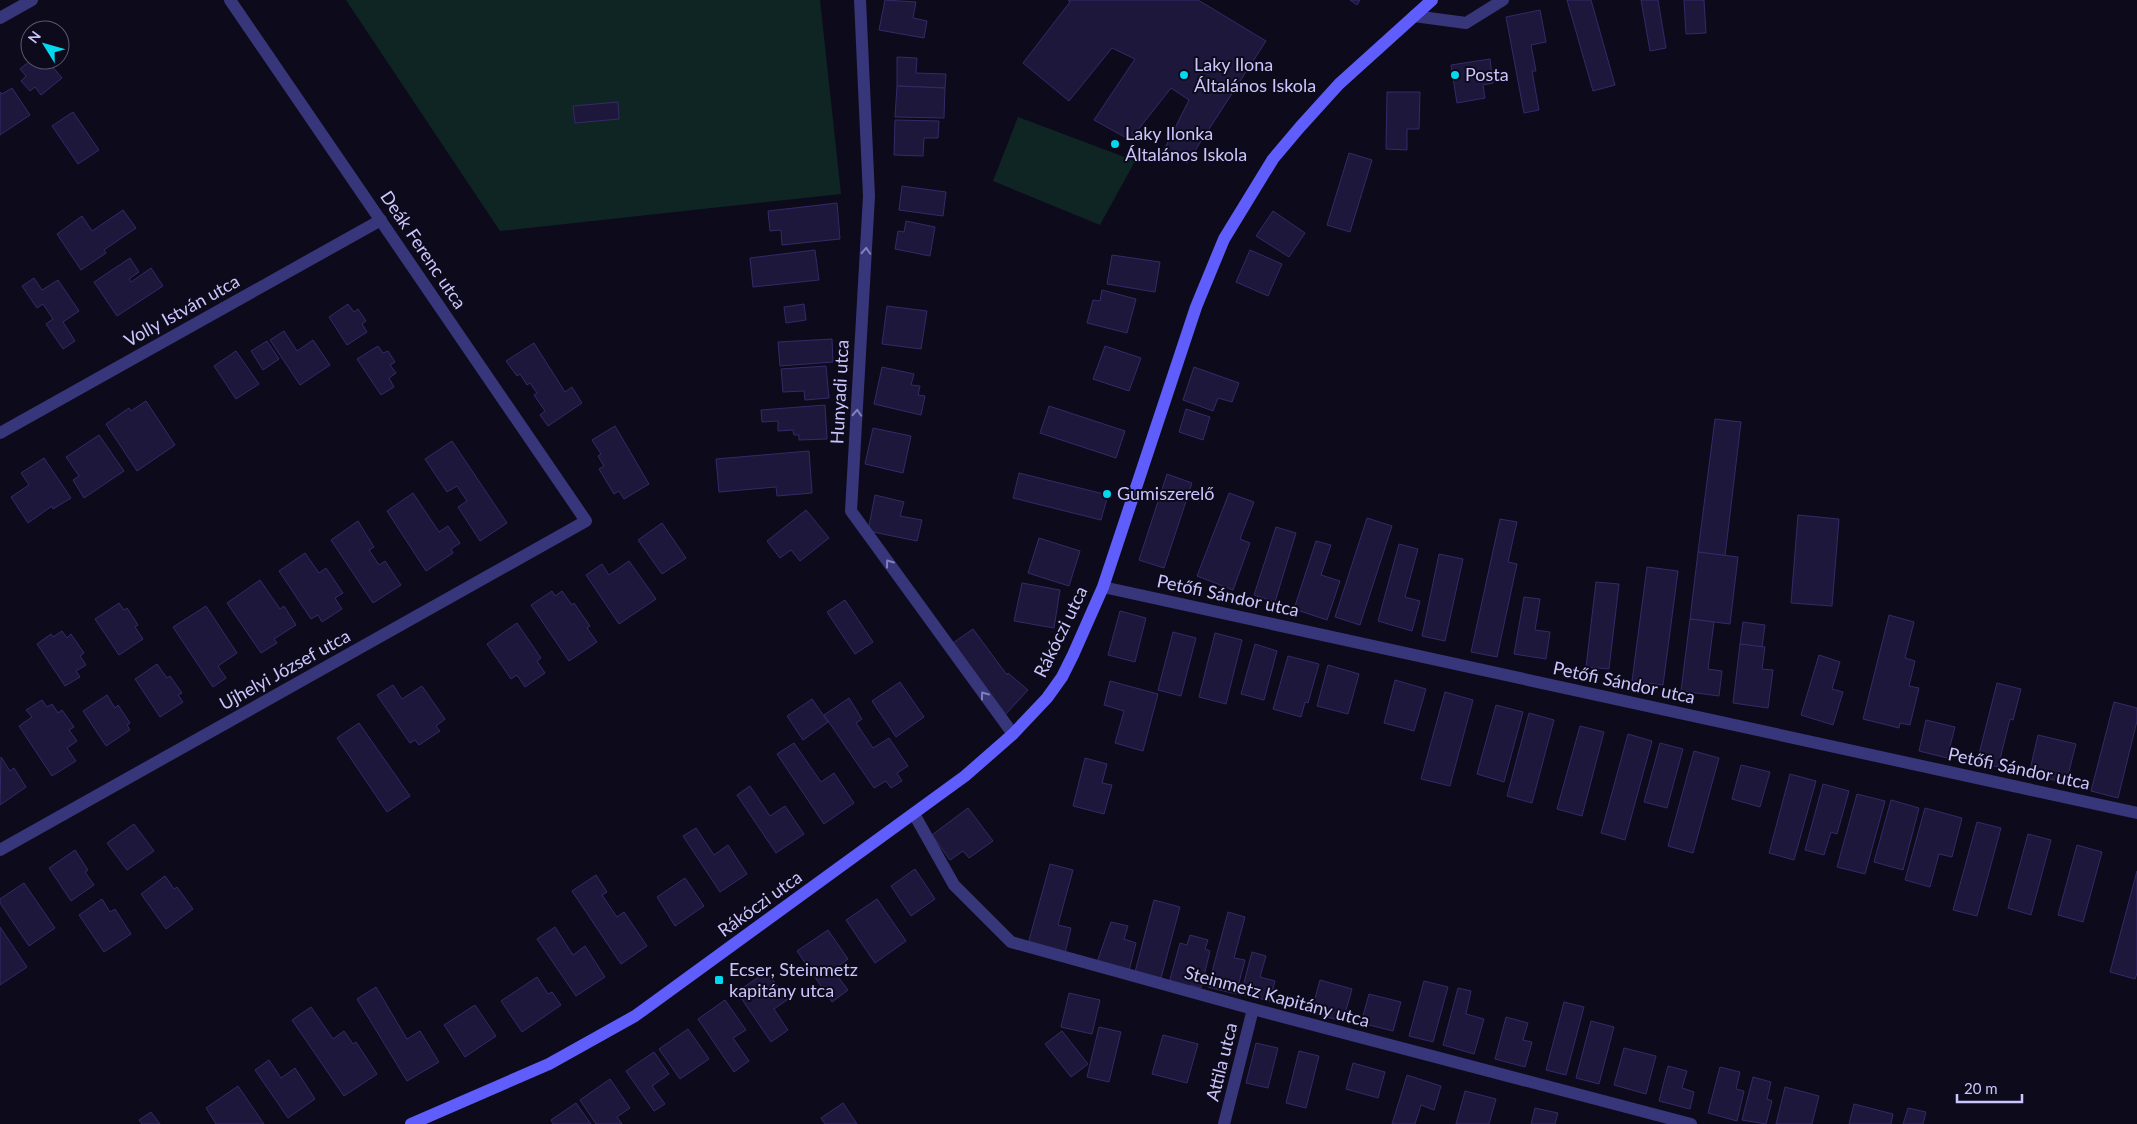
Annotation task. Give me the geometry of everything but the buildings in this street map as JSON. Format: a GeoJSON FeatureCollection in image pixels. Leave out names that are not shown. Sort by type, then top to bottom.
{"type":"FeatureCollection","features":[{"type":"Feature","properties":{"kind":"main road","name":"Rákóczi utca"},"geometry":{"type":"LineString","coordinates":[[411,1124],[549,1064],[635,1016],[965,776],[1013,734],[1047,698],[1062,677],[1103,587],[1196,307],[1224,239],[1273,159],[1339,84],[1432,0]]}},
{"type":"Feature","properties":{"kind":"street"},"geometry":{"type":"LineString","coordinates":[[0,18],[32,0]]}},
{"type":"Feature","properties":{"kind":"street","name":"Deák Ferenc utca"},"geometry":{"type":"LineString","coordinates":[[230,0],[586,520]]}},
{"type":"Feature","properties":{"kind":"street","name":"Hunyadi utca"},"geometry":{"type":"LineString","coordinates":[[860,0],[869,196],[851,511],[1013,734]]}},
{"type":"Feature","properties":{"kind":"street"},"geometry":{"type":"LineString","coordinates":[[1414,16],[1466,23],[1503,0]]}},
{"type":"Feature","properties":{"kind":"street","name":"Volly István utca"},"geometry":{"type":"LineString","coordinates":[[0,433],[381,220]]}},
{"type":"Feature","properties":{"kind":"street","name":"Ujhelyi József utca"},"geometry":{"type":"LineString","coordinates":[[0,850],[586,520]]}},
{"type":"Feature","properties":{"kind":"street","name":"Petőfi Sándor utca"},"geometry":{"type":"LineString","coordinates":[[1103,587],[2137,813]]}},
{"type":"Feature","properties":{"kind":"street","name":"Steinmetz Kapitány utca"},"geometry":{"type":"LineString","coordinates":[[914,814],[954,885],[1011,942],[1253,1009],[1691,1124]]}},
{"type":"Feature","properties":{"kind":"street","name":"Attila utca"},"geometry":{"type":"LineString","coordinates":[[1224,1124],[1253,1009]]}},
{"type":"Feature","properties":{"kind":"green space"},"geometry":{"type":"Polygon","coordinates":[[[346,0],[820,0],[841,194],[500,231],[346,0]]]}},
{"type":"Feature","properties":{"kind":"green space"},"geometry":{"type":"Polygon","coordinates":[[[1018,117],[1135,161],[1100,225],[993,181],[1018,117]]]}},
{"type":"Feature","properties":{"kind":"place","name":"Laky Ilona Általános Iskola"},"geometry":{"type":"Point","coordinates":[1184,75]}},
{"type":"Feature","properties":{"kind":"place","name":"Posta"},"geometry":{"type":"Point","coordinates":[1455,75]}},
{"type":"Feature","properties":{"kind":"place","name":"Laky Ilonka Általános Iskola"},"geometry":{"type":"Point","coordinates":[1115,144]}},
{"type":"Feature","properties":{"kind":"place","name":"Gumiszerelő"},"geometry":{"type":"Point","coordinates":[1107,494]}},
{"type":"Feature","properties":{"kind":"place","name":"Ecser, Steinmetz kapitány utca"},"geometry":{"type":"Point","coordinates":[719,980]}}]}
